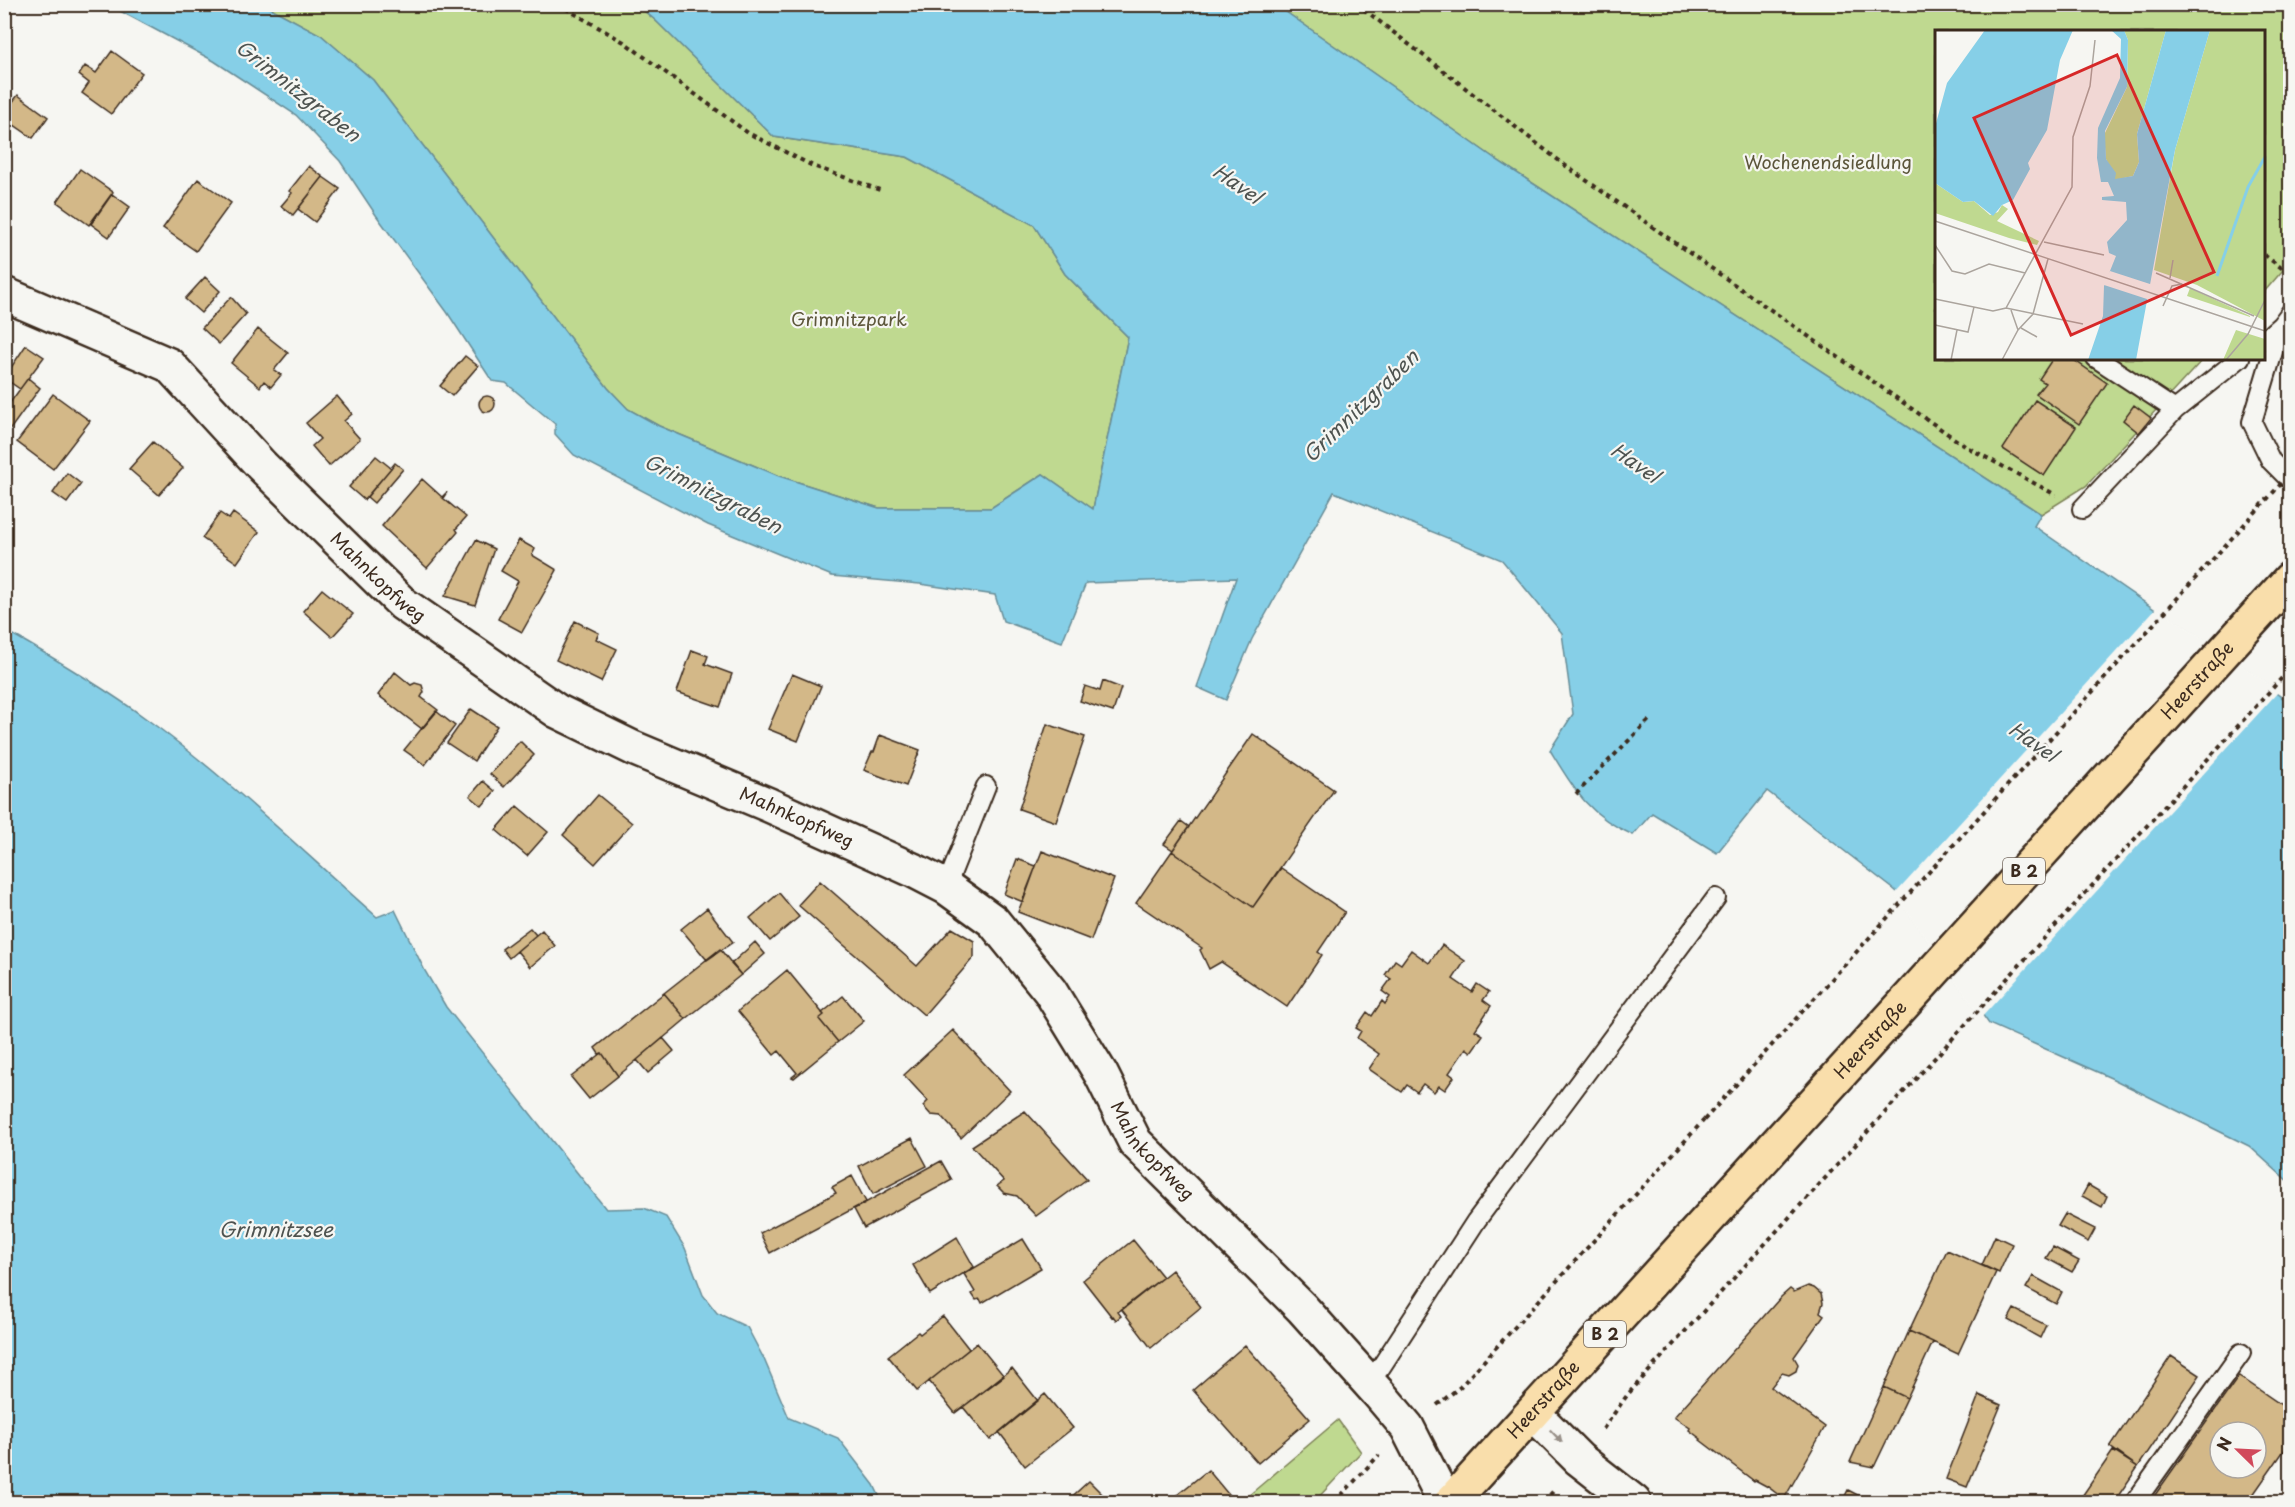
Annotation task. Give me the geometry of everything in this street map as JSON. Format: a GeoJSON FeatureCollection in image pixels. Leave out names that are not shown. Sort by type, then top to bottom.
{"type":"FeatureCollection","features":[{"type":"Feature","properties":{"kind":"main road","name":"Heerstraße"},"geometry":{"type":"LineString","coordinates":[[1451,1503],[2290,579]]}},
{"type":"Feature","properties":{"kind":"street","name":"Mahnkopfweg"},"geometry":{"type":"LineString","coordinates":[[4,294],[169,365],[262,466],[403,604],[557,711],[633,748],[770,805],[946,887],[993,921],[1050,991],[1101,1074],[1135,1142],[1302,1308],[1407,1427],[1445,1503]]}},
{"type":"Feature","properties":{"kind":"street"},"geometry":{"type":"LineString","coordinates":[[1533,1413],[1579,1460],[1634,1503]]}},
{"type":"Feature","properties":{"kind":"lane"},"geometry":{"type":"LineString","coordinates":[[2265,339],[2286,319]]}},
{"type":"Feature","properties":{"kind":"lane"},"geometry":{"type":"LineString","coordinates":[[2286,319],[2252,422],[2271,461],[2290,480]]}},
{"type":"Feature","properties":{"kind":"lane"},"geometry":{"type":"LineString","coordinates":[[2099,360],[2175,410]]}},
{"type":"Feature","properties":{"kind":"lane"},"geometry":{"type":"LineString","coordinates":[[2082,509],[2175,410],[2238,360]]}},
{"type":"Feature","properties":{"kind":"lane"},"geometry":{"type":"LineString","coordinates":[[946,887],[986,786]]}},
{"type":"Feature","properties":{"kind":"lane"},"geometry":{"type":"LineString","coordinates":[[1368,1382],[1381,1367],[1476,1221],[1716,898]]}},
{"type":"Feature","properties":{"kind":"lane"},"geometry":{"type":"LineString","coordinates":[[2135,1503],[2241,1353]]}},
{"type":"Feature","properties":{"kind":"path"},"geometry":{"type":"LineString","coordinates":[[558,4],[624,42],[748,133],[813,166],[880,190]]}},
{"type":"Feature","properties":{"kind":"path"},"geometry":{"type":"LineString","coordinates":[[1357,4],[1566,166],[1965,446],[2082,509]]}},
{"type":"Feature","properties":{"kind":"path"},"geometry":{"type":"LineString","coordinates":[[2265,256],[2290,274]]}},
{"type":"Feature","properties":{"kind":"path"},"geometry":{"type":"LineString","coordinates":[[1335,1503],[1407,1427],[1460,1387],[2290,474]]}},
{"type":"Feature","properties":{"kind":"path"},"geometry":{"type":"LineString","coordinates":[[1599,1434],[1628,1394],[2290,669]]}},
{"type":"Feature","properties":{"kind":"path"},"geometry":{"type":"LineString","coordinates":[[1576,794],[1649,720]]}},
{"type":"Feature","properties":{"kind":"green space","name":"Grimnitzpark"},"geometry":{"type":"Polygon","coordinates":[[[265,5],[637,5],[774,137],[907,157],[1034,225],[1065,274],[1128,337],[1093,509],[1043,474],[991,508],[879,508],[779,476],[659,426],[628,409],[608,388],[373,80],[321,35],[265,5]]]}},
{"type":"Feature","properties":{"kind":"green space","name":"Wochenendsiedlung"},"geometry":{"type":"Polygon","coordinates":[[[1276,5],[2290,5],[2290,262],[2265,291],[2265,30],[1935,30],[1935,360],[2202,360],[2086,486],[2041,514],[1497,160],[1276,5]]]}},
{"type":"Feature","properties":{"kind":"green space"},"geometry":{"type":"Polygon","coordinates":[[[1338,1420],[1361,1452],[1314,1502],[1241,1502],[1338,1420]]]}},
{"type":"Feature","properties":{"kind":"water"},"geometry":{"type":"Polygon","coordinates":[[[109,5],[265,5],[321,35],[373,80],[608,388],[628,409],[659,426],[779,476],[879,508],[991,508],[1043,474],[1093,509],[1128,337],[1065,274],[1034,225],[907,157],[774,137],[637,5],[1276,5],[1497,160],[2041,514],[2034,526],[2290,703],[2290,1183],[2249,1146],[2111,1078],[1989,1024],[1896,891],[1767,791],[1717,853],[1652,813],[1633,835],[1605,819],[1575,790],[1550,750],[1573,714],[1562,633],[1502,560],[1334,492],[1252,639],[1226,700],[1197,687],[1236,578],[1086,583],[1062,642],[1003,621],[995,595],[920,584],[832,576],[708,525],[574,455],[555,434],[555,424],[506,383],[492,381],[447,312],[376,215],[340,161],[296,115],[214,61],[109,5]]]}},
{"type":"Feature","properties":{"kind":"water","name":"Grimnitzsee"},"geometry":{"type":"Polygon","coordinates":[[[5,630],[96,684],[178,743],[236,791],[377,917],[395,910],[425,971],[446,1007],[606,1209],[644,1208],[666,1217],[685,1248],[703,1295],[717,1313],[747,1327],[764,1359],[789,1418],[838,1438],[874,1485],[882,1502],[5,1502],[5,630]]]}},
{"type":"Feature","properties":{"kind":"pier"},"geometry":{"type":"Polygon","coordinates":[[[2157,607],[2279,691],[1981,1018],[1895,894],[2157,607]]]}},
{"type":"Feature","properties":{"kind":"building"},"geometry":{"type":"Polygon","coordinates":[[[112,51],[142,73],[111,114],[82,93],[89,83],[79,75],[85,66],[96,73],[112,51]]]}},
{"type":"Feature","properties":{"kind":"building"},"geometry":{"type":"Polygon","coordinates":[[[18,95],[48,117],[33,138],[4,118],[4,113],[18,95]]]}},
{"type":"Feature","properties":{"kind":"building"},"geometry":{"type":"Polygon","coordinates":[[[309,166],[323,177],[293,215],[281,206],[292,193],[289,191],[309,166]]]}},
{"type":"Feature","properties":{"kind":"building"},"geometry":{"type":"Polygon","coordinates":[[[80,169],[113,192],[89,225],[57,202],[80,169]]]}},
{"type":"Feature","properties":{"kind":"building"},"geometry":{"type":"Polygon","coordinates":[[[323,177],[340,189],[315,222],[298,209],[323,177]]]}},
{"type":"Feature","properties":{"kind":"building"},"geometry":{"type":"Polygon","coordinates":[[[198,179],[231,203],[196,251],[163,228],[198,179]]]}},
{"type":"Feature","properties":{"kind":"building"},"geometry":{"type":"Polygon","coordinates":[[[112,194],[130,207],[109,237],[91,224],[112,194]]]}},
{"type":"Feature","properties":{"kind":"building"},"geometry":{"type":"Polygon","coordinates":[[[205,277],[220,291],[201,313],[185,299],[205,277]]]}},
{"type":"Feature","properties":{"kind":"building"},"geometry":{"type":"Polygon","coordinates":[[[231,297],[246,314],[219,344],[202,328],[231,297]]]}},
{"type":"Feature","properties":{"kind":"building"},"geometry":{"type":"Polygon","coordinates":[[[258,329],[288,353],[274,370],[281,375],[271,387],[264,381],[260,387],[231,363],[258,329]]]}},
{"type":"Feature","properties":{"kind":"building"},"geometry":{"type":"Polygon","coordinates":[[[26,345],[44,357],[20,389],[4,378],[26,345]]]}},
{"type":"Feature","properties":{"kind":"building"},"geometry":{"type":"Polygon","coordinates":[[[465,356],[478,366],[452,396],[440,386],[465,356]]]}},
{"type":"Feature","properties":{"kind":"building"},"geometry":{"type":"Polygon","coordinates":[[[2052,360],[2074,360],[2107,383],[2079,424],[2036,394],[2045,383],[2039,379],[2052,360]]]}},
{"type":"Feature","properties":{"kind":"building"},"geometry":{"type":"Polygon","coordinates":[[[28,378],[40,388],[9,431],[4,427],[4,411],[28,378]]]}},
{"type":"Feature","properties":{"kind":"building"},"geometry":{"type":"Polygon","coordinates":[[[53,394],[90,421],[53,469],[17,442],[53,394]]]}},
{"type":"Feature","properties":{"kind":"building"},"geometry":{"type":"Polygon","coordinates":[[[337,396],[352,414],[344,421],[360,439],[329,466],[312,446],[320,439],[306,423],[337,396]]]}},
{"type":"Feature","properties":{"kind":"building"},"geometry":{"type":"Polygon","coordinates":[[[487,396],[493,398],[495,404],[493,410],[487,412],[481,410],[479,404],[481,398],[487,396]]]}},
{"type":"Feature","properties":{"kind":"building"},"geometry":{"type":"Polygon","coordinates":[[[2035,400],[2076,427],[2044,476],[2003,449],[2035,400]]]}},
{"type":"Feature","properties":{"kind":"building"},"geometry":{"type":"Polygon","coordinates":[[[2134,405],[2151,418],[2139,433],[2123,420],[2134,405]]]}},
{"type":"Feature","properties":{"kind":"building"},"geometry":{"type":"Polygon","coordinates":[[[153,442],[183,468],[159,495],[129,469],[153,442]]]}},
{"type":"Feature","properties":{"kind":"building"},"geometry":{"type":"Polygon","coordinates":[[[376,456],[391,468],[364,500],[349,487],[376,456]]]}},
{"type":"Feature","properties":{"kind":"building"},"geometry":{"type":"Polygon","coordinates":[[[395,463],[403,469],[374,503],[367,497],[395,463]]]}},
{"type":"Feature","properties":{"kind":"building"},"geometry":{"type":"Polygon","coordinates":[[[67,473],[81,484],[67,503],[53,493],[67,473]]]}},
{"type":"Feature","properties":{"kind":"building"},"geometry":{"type":"Polygon","coordinates":[[[422,479],[442,497],[447,492],[443,498],[466,517],[456,529],[458,532],[427,568],[382,526],[422,479]]]}},
{"type":"Feature","properties":{"kind":"building"},"geometry":{"type":"Polygon","coordinates":[[[220,513],[229,519],[233,513],[259,532],[237,563],[202,538],[220,513]]]}},
{"type":"Feature","properties":{"kind":"building"},"geometry":{"type":"Polygon","coordinates":[[[476,540],[494,549],[475,605],[445,596],[476,540]]]}},
{"type":"Feature","properties":{"kind":"building"},"geometry":{"type":"Polygon","coordinates":[[[519,540],[535,549],[532,555],[557,570],[522,632],[498,619],[518,581],[501,571],[519,540]]]}},
{"type":"Feature","properties":{"kind":"building"},"geometry":{"type":"Polygon","coordinates":[[[322,589],[353,614],[332,637],[303,611],[322,589]]]}},
{"type":"Feature","properties":{"kind":"building"},"geometry":{"type":"Polygon","coordinates":[[[575,621],[599,633],[596,639],[617,649],[601,682],[556,660],[575,621]]]}},
{"type":"Feature","properties":{"kind":"building"},"geometry":{"type":"Polygon","coordinates":[[[692,650],[708,656],[705,664],[732,674],[720,707],[677,692],[692,650]]]}},
{"type":"Feature","properties":{"kind":"building"},"geometry":{"type":"Polygon","coordinates":[[[395,672],[411,685],[415,683],[422,685],[424,692],[421,697],[438,710],[422,729],[378,695],[395,672]]]}},
{"type":"Feature","properties":{"kind":"building"},"geometry":{"type":"Polygon","coordinates":[[[792,674],[821,686],[798,741],[768,729],[792,674]]]}},
{"type":"Feature","properties":{"kind":"building"},"geometry":{"type":"Polygon","coordinates":[[[1103,681],[1121,688],[1113,712],[1080,701],[1085,686],[1100,691],[1103,681]]]}},
{"type":"Feature","properties":{"kind":"building"},"geometry":{"type":"Polygon","coordinates":[[[471,709],[497,726],[474,761],[447,743],[471,709]]]}},
{"type":"Feature","properties":{"kind":"building"},"geometry":{"type":"Polygon","coordinates":[[[436,711],[455,726],[425,765],[404,750],[436,711]]]}},
{"type":"Feature","properties":{"kind":"building"},"geometry":{"type":"Polygon","coordinates":[[[1047,724],[1085,737],[1056,822],[1019,809],[1047,724]]]}},
{"type":"Feature","properties":{"kind":"building"},"geometry":{"type":"Polygon","coordinates":[[[1253,734],[1334,790],[1253,907],[1172,851],[1253,734]]]}},
{"type":"Feature","properties":{"kind":"building"},"geometry":{"type":"Polygon","coordinates":[[[880,735],[920,750],[906,786],[864,770],[880,735]]]}},
{"type":"Feature","properties":{"kind":"building"},"geometry":{"type":"Polygon","coordinates":[[[520,741],[534,755],[504,787],[490,774],[520,741]]]}},
{"type":"Feature","properties":{"kind":"building"},"geometry":{"type":"Polygon","coordinates":[[[483,781],[495,791],[482,806],[470,796],[483,781]]]}},
{"type":"Feature","properties":{"kind":"building"},"geometry":{"type":"Polygon","coordinates":[[[598,795],[632,823],[595,864],[563,835],[598,795]]]}},
{"type":"Feature","properties":{"kind":"building"},"geometry":{"type":"Polygon","coordinates":[[[517,806],[548,832],[527,856],[496,830],[517,806]]]}},
{"type":"Feature","properties":{"kind":"building"},"geometry":{"type":"Polygon","coordinates":[[[1181,821],[1189,827],[1173,850],[1164,844],[1181,821]]]}},
{"type":"Feature","properties":{"kind":"building"},"geometry":{"type":"Polygon","coordinates":[[[1042,851],[1114,879],[1091,940],[1018,912],[1042,851]]]}},
{"type":"Feature","properties":{"kind":"building"},"geometry":{"type":"Polygon","coordinates":[[[1172,851],[1253,907],[1281,868],[1345,912],[1318,952],[1322,955],[1287,1007],[1221,962],[1209,969],[1200,950],[1202,948],[1136,903],[1172,851]]]}},
{"type":"Feature","properties":{"kind":"building"},"geometry":{"type":"Polygon","coordinates":[[[1017,859],[1036,866],[1023,902],[1004,894],[1017,859]]]}},
{"type":"Feature","properties":{"kind":"building"},"geometry":{"type":"Polygon","coordinates":[[[820,881],[917,966],[952,928],[974,941],[974,957],[924,1015],[798,905],[820,881]]]}},
{"type":"Feature","properties":{"kind":"building"},"geometry":{"type":"Polygon","coordinates":[[[779,893],[799,917],[770,941],[750,918],[779,893]]]}},
{"type":"Feature","properties":{"kind":"building"},"geometry":{"type":"Polygon","coordinates":[[[707,908],[733,942],[707,960],[681,929],[707,908]]]}},
{"type":"Feature","properties":{"kind":"building"},"geometry":{"type":"Polygon","coordinates":[[[530,928],[536,935],[509,958],[502,949],[530,928]]]}},
{"type":"Feature","properties":{"kind":"building"},"geometry":{"type":"Polygon","coordinates":[[[542,930],[555,946],[530,967],[517,951],[542,930]]]}},
{"type":"Feature","properties":{"kind":"building"},"geometry":{"type":"Polygon","coordinates":[[[755,942],[765,954],[741,975],[731,964],[755,942]]]}},
{"type":"Feature","properties":{"kind":"building"},"geometry":{"type":"Polygon","coordinates":[[[1442,945],[1465,961],[1453,979],[1472,992],[1477,984],[1489,992],[1483,1000],[1491,1006],[1475,1030],[1483,1035],[1471,1052],[1466,1048],[1449,1073],[1454,1077],[1445,1090],[1439,1086],[1434,1092],[1423,1084],[1417,1092],[1407,1085],[1402,1092],[1369,1069],[1379,1054],[1357,1038],[1361,1031],[1356,1028],[1367,1012],[1372,1016],[1382,1001],[1385,1004],[1390,997],[1382,991],[1391,979],[1385,975],[1395,960],[1401,964],[1411,950],[1429,963],[1442,945]]]}},
{"type":"Feature","properties":{"kind":"building"},"geometry":{"type":"Polygon","coordinates":[[[720,949],[741,975],[686,1019],[664,993],[720,949]]]}},
{"type":"Feature","properties":{"kind":"building"},"geometry":{"type":"Polygon","coordinates":[[[787,970],[824,1015],[819,1019],[838,1042],[794,1078],[792,1077],[797,1073],[779,1051],[774,1055],[738,1011],[787,970]]]}},
{"type":"Feature","properties":{"kind":"building"},"geometry":{"type":"Polygon","coordinates":[[[664,993],[686,1019],[618,1076],[602,1053],[599,1054],[595,1048],[664,993]]]}},
{"type":"Feature","properties":{"kind":"building"},"geometry":{"type":"Polygon","coordinates":[[[843,996],[864,1021],[838,1042],[819,1019],[824,1015],[822,1013],[843,996]]]}},
{"type":"Feature","properties":{"kind":"building"},"geometry":{"type":"Polygon","coordinates":[[[953,1030],[1010,1091],[961,1138],[941,1116],[931,1115],[923,1106],[928,1101],[904,1075],[953,1030]]]}},
{"type":"Feature","properties":{"kind":"building"},"geometry":{"type":"Polygon","coordinates":[[[663,1038],[674,1051],[648,1073],[637,1060],[663,1038]]]}},
{"type":"Feature","properties":{"kind":"building"},"geometry":{"type":"Polygon","coordinates":[[[602,1053],[618,1076],[589,1099],[571,1077],[602,1053]]]}},
{"type":"Feature","properties":{"kind":"building"},"geometry":{"type":"Polygon","coordinates":[[[1025,1111],[1087,1179],[1036,1216],[1017,1196],[1004,1193],[997,1186],[1004,1181],[972,1146],[1025,1111]]]}},
{"type":"Feature","properties":{"kind":"building"},"geometry":{"type":"Polygon","coordinates":[[[912,1138],[927,1166],[873,1194],[859,1166],[912,1138]]]}},
{"type":"Feature","properties":{"kind":"building"},"geometry":{"type":"Polygon","coordinates":[[[941,1161],[952,1180],[864,1228],[854,1209],[941,1161]]]}},
{"type":"Feature","properties":{"kind":"building"},"geometry":{"type":"Polygon","coordinates":[[[852,1176],[866,1202],[770,1253],[760,1233],[836,1193],[832,1187],[852,1176]]]}},
{"type":"Feature","properties":{"kind":"building"},"geometry":{"type":"Polygon","coordinates":[[[2088,1185],[2107,1196],[2102,1207],[2082,1196],[2088,1185]]]}},
{"type":"Feature","properties":{"kind":"building"},"geometry":{"type":"Polygon","coordinates":[[[2065,1214],[2095,1229],[2088,1242],[2058,1226],[2065,1214]]]}},
{"type":"Feature","properties":{"kind":"building"},"geometry":{"type":"Polygon","coordinates":[[[1995,1236],[2012,1244],[1999,1273],[1982,1265],[1995,1236]]]}},
{"type":"Feature","properties":{"kind":"building"},"geometry":{"type":"Polygon","coordinates":[[[957,1237],[974,1267],[930,1294],[913,1265],[957,1237]]]}},
{"type":"Feature","properties":{"kind":"building"},"geometry":{"type":"Polygon","coordinates":[[[1023,1239],[1041,1268],[982,1303],[980,1299],[976,1300],[972,1294],[975,1292],[964,1274],[1023,1239]]]}},
{"type":"Feature","properties":{"kind":"building"},"geometry":{"type":"Polygon","coordinates":[[[1133,1240],[1163,1277],[1118,1312],[1121,1316],[1116,1320],[1083,1280],[1133,1240]]]}},
{"type":"Feature","properties":{"kind":"building"},"geometry":{"type":"Polygon","coordinates":[[[2053,1247],[2079,1261],[2072,1272],[2046,1258],[2053,1247]]]}},
{"type":"Feature","properties":{"kind":"building"},"geometry":{"type":"Polygon","coordinates":[[[1947,1250],[1996,1272],[1958,1354],[1909,1331],[1947,1250]]]}},
{"type":"Feature","properties":{"kind":"building"},"geometry":{"type":"Polygon","coordinates":[[[1172,1270],[1201,1307],[1151,1348],[1122,1310],[1172,1270]]]}},
{"type":"Feature","properties":{"kind":"building"},"geometry":{"type":"Polygon","coordinates":[[[2033,1276],[2062,1292],[2056,1304],[2026,1288],[2033,1276]]]}},
{"type":"Feature","properties":{"kind":"building"},"geometry":{"type":"Polygon","coordinates":[[[1808,1286],[1821,1294],[1823,1303],[1820,1312],[1824,1315],[1794,1357],[1798,1364],[1796,1371],[1789,1375],[1782,1373],[1771,1387],[1825,1427],[1784,1499],[1768,1487],[1754,1481],[1674,1417],[1781,1297],[1790,1289],[1794,1292],[1808,1286]]]}},
{"type":"Feature","properties":{"kind":"building"},"geometry":{"type":"Polygon","coordinates":[[[2014,1309],[2046,1325],[2040,1338],[2008,1320],[2014,1309]]]}},
{"type":"Feature","properties":{"kind":"building"},"geometry":{"type":"Polygon","coordinates":[[[943,1316],[969,1349],[917,1391],[888,1356],[943,1316]]]}},
{"type":"Feature","properties":{"kind":"building"},"geometry":{"type":"Polygon","coordinates":[[[1909,1331],[1933,1342],[1907,1398],[1884,1387],[1909,1331]]]}},
{"type":"Feature","properties":{"kind":"building"},"geometry":{"type":"Polygon","coordinates":[[[977,1343],[1004,1376],[955,1413],[929,1381],[977,1343]]]}},
{"type":"Feature","properties":{"kind":"building"},"geometry":{"type":"Polygon","coordinates":[[[1245,1345],[1310,1419],[1258,1463],[1193,1390],[1245,1345]]]}},
{"type":"Feature","properties":{"kind":"building"},"geometry":{"type":"Polygon","coordinates":[[[2171,1356],[2200,1375],[2138,1467],[2110,1447],[2171,1356]]]}},
{"type":"Feature","properties":{"kind":"building"},"geometry":{"type":"Polygon","coordinates":[[[1012,1368],[1038,1401],[990,1440],[963,1407],[1012,1368]]]}},
{"type":"Feature","properties":{"kind":"building"},"geometry":{"type":"Polygon","coordinates":[[[2239,1376],[2290,1411],[2290,1442],[2268,1473],[2268,1420],[2208,1420],[2208,1480],[2263,1480],[2248,1502],[2150,1502],[2239,1376]]]}},
{"type":"Feature","properties":{"kind":"building"},"geometry":{"type":"Polygon","coordinates":[[[1884,1387],[1907,1398],[1874,1467],[1850,1462],[1884,1387]]]}},
{"type":"Feature","properties":{"kind":"building"},"geometry":{"type":"Polygon","coordinates":[[[1045,1394],[1073,1428],[1025,1466],[999,1432],[1045,1394]]]}},
{"type":"Feature","properties":{"kind":"building"},"geometry":{"type":"Polygon","coordinates":[[[1979,1395],[2001,1405],[1967,1487],[1946,1479],[1979,1395]]]}},
{"type":"Feature","properties":{"kind":"building"},"geometry":{"type":"Polygon","coordinates":[[[2113,1451],[2138,1467],[2114,1502],[2078,1502],[2113,1451]]]}},
{"type":"Feature","properties":{"kind":"building"},"geometry":{"type":"Polygon","coordinates":[[[1208,1470],[1233,1500],[1230,1502],[1174,1502],[1171,1500],[1208,1470]]]}},
{"type":"Feature","properties":{"kind":"building"},"geometry":{"type":"Polygon","coordinates":[[[1089,1481],[1110,1502],[1066,1502],[1089,1481]]]}},
{"type":"Feature","properties":{"kind":"building"},"geometry":{"type":"Polygon","coordinates":[[[1848,1490],[1871,1502],[1842,1502],[1848,1490]]]}},
{"type":"Feature","properties":{"kind":"water label","name":"Grimnitzgraben"},"geometry":{"type":"Point","coordinates":[298,91]}},
{"type":"Feature","properties":{"kind":"water label","name":"Havel"},"geometry":{"type":"Point","coordinates":[1237,184]}},
{"type":"Feature","properties":{"kind":"water label","name":"Grimnitzgraben"},"geometry":{"type":"Point","coordinates":[1361,406]}},
{"type":"Feature","properties":{"kind":"water label","name":"Havel"},"geometry":{"type":"Point","coordinates":[1635,463]}},
{"type":"Feature","properties":{"kind":"water label","name":"Grimnitzgraben"},"geometry":{"type":"Point","coordinates":[713,494]}},
{"type":"Feature","properties":{"kind":"water label","name":"Havel"},"geometry":{"type":"Point","coordinates":[2033,742]}}]}
